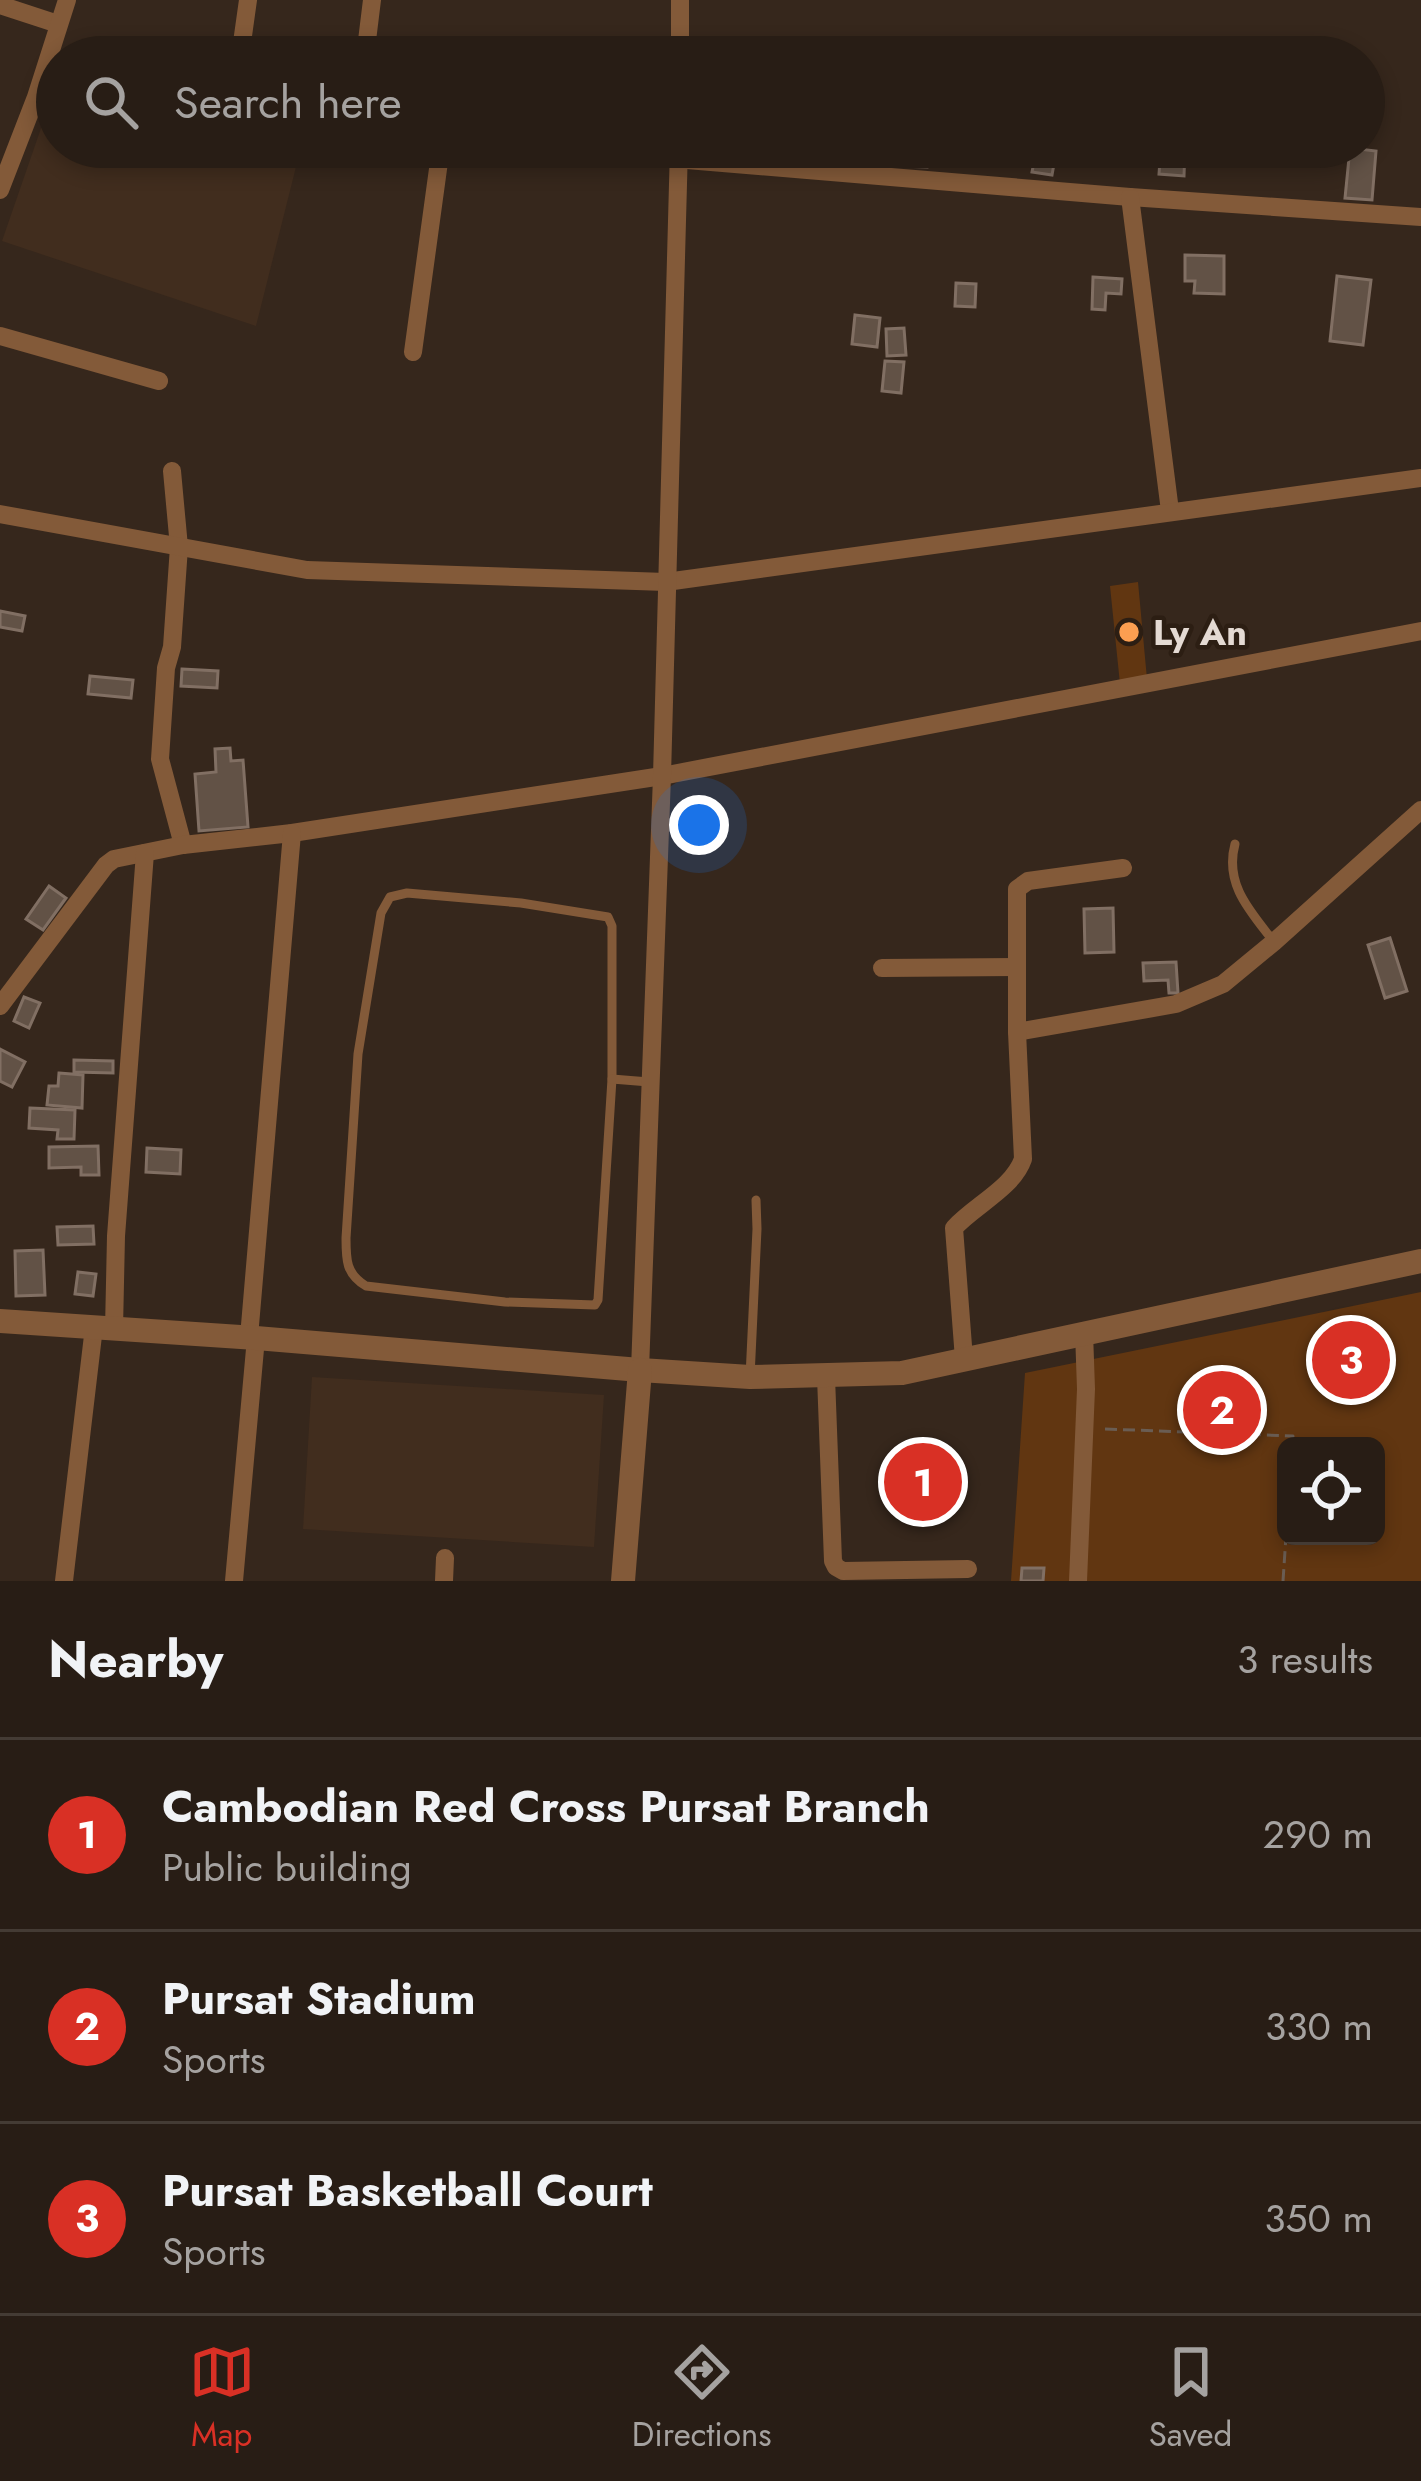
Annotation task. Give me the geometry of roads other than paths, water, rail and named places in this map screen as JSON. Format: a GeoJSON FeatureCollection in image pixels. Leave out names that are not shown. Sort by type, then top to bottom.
{"type":"FeatureCollection","features":[{"type":"Feature","properties":{"kind":"street"},"geometry":{"type":"LineString","coordinates":[[56,36],[67,0]]}},
{"type":"Feature","properties":{"kind":"street"},"geometry":{"type":"LineString","coordinates":[[243,36],[248,0]]}},
{"type":"Feature","properties":{"kind":"street"},"geometry":{"type":"LineString","coordinates":[[368,36],[372,0]]}},
{"type":"Feature","properties":{"kind":"street"},"geometry":{"type":"LineString","coordinates":[[680,0],[680,36]]}},
{"type":"Feature","properties":{"kind":"street"},"geometry":{"type":"LineString","coordinates":[[0,5],[58,24]]}},
{"type":"Feature","properties":{"kind":"street"},"geometry":{"type":"LineString","coordinates":[[0,190],[36,120]]}},
{"type":"Feature","properties":{"kind":"street"},"geometry":{"type":"LineString","coordinates":[[413,352],[438,168]]}},
{"type":"Feature","properties":{"kind":"street"},"geometry":{"type":"LineString","coordinates":[[623,1581],[640,1370],[679,168]]}},
{"type":"Feature","properties":{"kind":"street"},"geometry":{"type":"LineString","coordinates":[[826,168],[1130,197],[1421,217]]}},
{"type":"Feature","properties":{"kind":"street"},"geometry":{"type":"LineString","coordinates":[[1130,197],[1170,511]]}},
{"type":"Feature","properties":{"kind":"street"},"geometry":{"type":"LineString","coordinates":[[0,336],[159,381]]}},
{"type":"Feature","properties":{"kind":"street"},"geometry":{"type":"LineString","coordinates":[[172,471],[179,547],[160,759],[183,845]]}},
{"type":"Feature","properties":{"kind":"street"},"geometry":{"type":"LineString","coordinates":[[0,514],[307,570],[667,582],[1421,478]]}},
{"type":"Feature","properties":{"kind":"street"},"geometry":{"type":"LineString","coordinates":[[0,1006],[114,859],[662,776],[1421,631]]}},
{"type":"Feature","properties":{"kind":"street"},"geometry":{"type":"LineString","coordinates":[[1017,1032],[1176,1004],[1222,984],[1421,810]]}},
{"type":"Feature","properties":{"kind":"street"},"geometry":{"type":"LineString","coordinates":[[234,1581],[292,833]]}},
{"type":"Feature","properties":{"kind":"street"},"geometry":{"type":"LineString","coordinates":[[64,1581],[116,1236],[145,853]]}},
{"type":"Feature","properties":{"kind":"street"},"geometry":{"type":"LineString","coordinates":[[964,1359],[954,1228],[1018,1173],[1023,1159],[1017,889],[1028,881],[1123,868]]}},
{"type":"Feature","properties":{"kind":"street"},"geometry":{"type":"LineString","coordinates":[[883,968],[1016,967]]}},
{"type":"Feature","properties":{"kind":"street"},"geometry":{"type":"LineString","coordinates":[[0,1321],[640,1370],[826,1377],[902,1373],[1421,1261]]}},
{"type":"Feature","properties":{"kind":"street"},"geometry":{"type":"LineString","coordinates":[[1078,1581],[1084,1333]]}},
{"type":"Feature","properties":{"kind":"street"},"geometry":{"type":"LineString","coordinates":[[826,1377],[836,1568],[968,1569]]}},
{"type":"Feature","properties":{"kind":"street"},"geometry":{"type":"LineString","coordinates":[[444,1581],[445,1558]]}},
{"type":"Feature","properties":{"kind":"lane"},"geometry":{"type":"LineString","coordinates":[[1235,844],[1231,857],[1235,887],[1274,942]]}},
{"type":"Feature","properties":{"kind":"lane"},"geometry":{"type":"LineString","coordinates":[[407,893],[521,903],[608,917],[612,926],[613,1079],[595,1305],[505,1302],[366,1286],[356,1280],[346,1263],[346,1238],[358,1054],[381,913],[390,897],[407,893]]}},
{"type":"Feature","properties":{"kind":"lane"},"geometry":{"type":"LineString","coordinates":[[613,1079],[650,1082]]}},
{"type":"Feature","properties":{"kind":"lane"},"geometry":{"type":"LineString","coordinates":[[750,1377],[756,1200]]}},
{"type":"Feature","properties":{"kind":"place","name":"Ly An"},"geometry":{"type":"Point","coordinates":[1129,632]}},
{"type":"Feature","properties":{"kind":"place","name":"Pursat Basketball Court"},"geometry":{"type":"Point","coordinates":[1351,1360]}},
{"type":"Feature","properties":{"kind":"place","name":"Pursat Stadium"},"geometry":{"type":"Point","coordinates":[1222,1410]}},
{"type":"Feature","properties":{"kind":"place","name":"Cambodian Red Cross Pursat Branch"},"geometry":{"type":"Point","coordinates":[923,1482]}}]}
